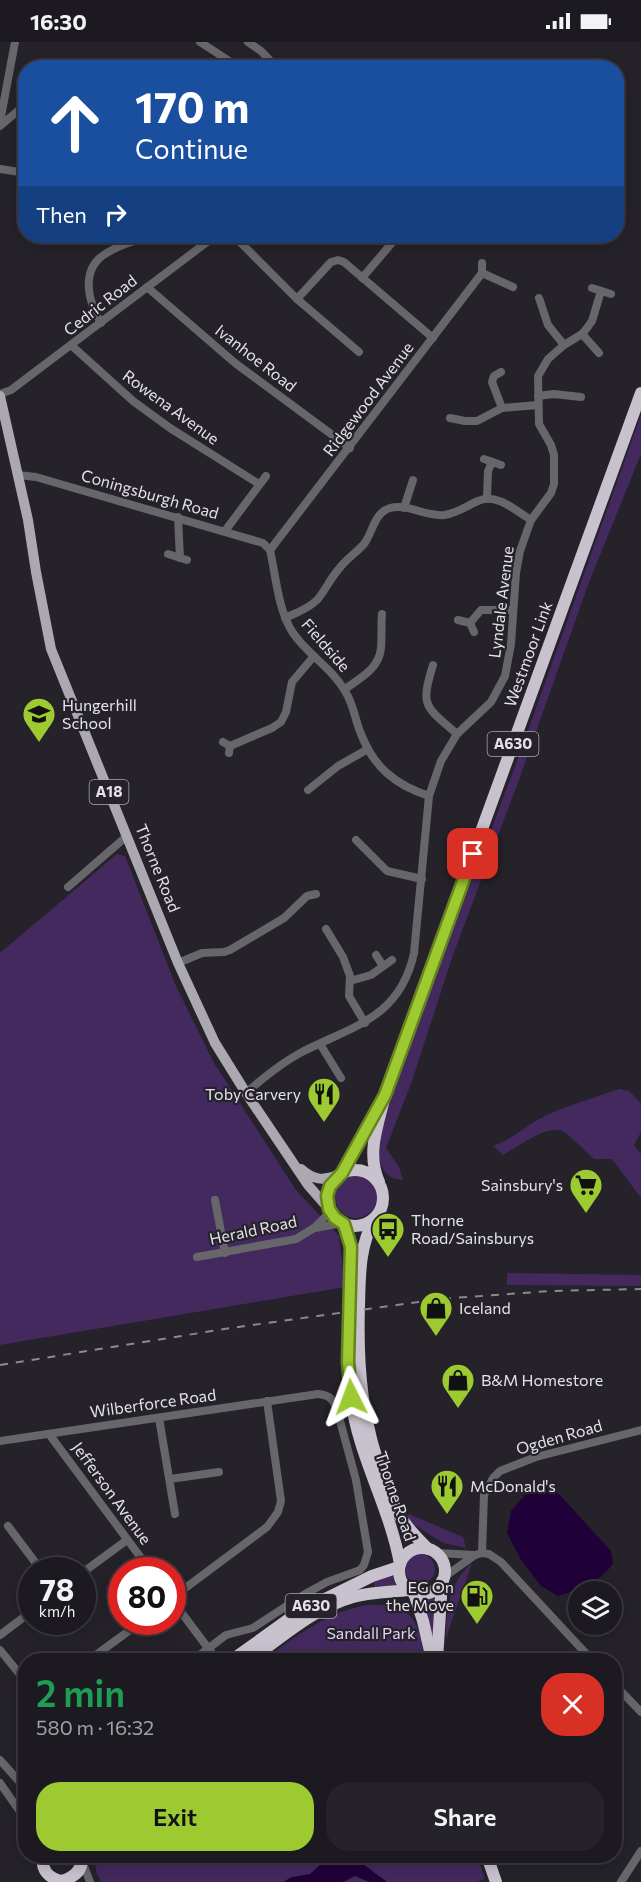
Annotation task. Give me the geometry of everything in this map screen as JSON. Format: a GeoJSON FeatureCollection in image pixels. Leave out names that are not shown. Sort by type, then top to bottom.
{"type":"FeatureCollection","features":[{"type":"Feature","properties":{"kind":"highway","name":"Westmoor Link"},"geometry":{"type":"LineString","coordinates":[[379,1182],[372,1160],[372,1150],[385,1095],[641,393]]}},
{"type":"Feature","properties":{"kind":"highway","name":"Westmoor Link"},"geometry":{"type":"LineString","coordinates":[[340,1174],[385,1095]]}},
{"type":"Feature","properties":{"kind":"highway","name":"A18"},"geometry":{"type":"LineString","coordinates":[[340,1174],[362,1170],[379,1182]]}},
{"type":"Feature","properties":{"kind":"highway"},"geometry":{"type":"LineString","coordinates":[[330,1210],[327,1196],[330,1186],[340,1174]]}},
{"type":"Feature","properties":{"kind":"highway"},"geometry":{"type":"LineString","coordinates":[[343,1224],[360,1226],[374,1220],[382,1209],[384,1200],[379,1182]]}},
{"type":"Feature","properties":{"kind":"highway","name":"A18"},"geometry":{"type":"LineString","coordinates":[[330,1210],[343,1224]]}},
{"type":"Feature","properties":{"kind":"highway","name":"Thorne Road"},"geometry":{"type":"LineString","coordinates":[[374,1220],[367,1233],[360,1258],[358,1352],[362,1397],[381,1471],[398,1514],[432,1551]]}},
{"type":"Feature","properties":{"kind":"highway","name":"Thorne Road"},"geometry":{"type":"LineString","coordinates":[[343,1224],[349,1238],[352,1257],[348,1362],[351,1397],[368,1468],[389,1520],[400,1566]]}},
{"type":"Feature","properties":{"kind":"highway"},"geometry":{"type":"LineString","coordinates":[[433,1653],[411,1591],[401,1580],[400,1566],[404,1557],[420,1548],[432,1551],[443,1564],[436,1653]]}},
{"type":"Feature","properties":{"kind":"highway","name":"A630"},"geometry":{"type":"LineString","coordinates":[[242,1653],[298,1612],[372,1576],[400,1566]]}},
{"type":"Feature","properties":{"kind":"highway"},"geometry":{"type":"LineString","coordinates":[[411,1591],[422,1594],[430,1592],[443,1579]]}},
{"type":"Feature","properties":{"kind":"highway","name":"A630"},"geometry":{"type":"LineString","coordinates":[[260,1653],[306,1620],[354,1596],[411,1591]]}},
{"type":"Feature","properties":{"kind":"highway"},"geometry":{"type":"LineString","coordinates":[[45,1877],[65,1881],[79,1870],[80,1863]]}},
{"type":"Feature","properties":{"kind":"highway"},"geometry":{"type":"LineString","coordinates":[[489,1863],[496,1882]]}},
{"type":"Feature","properties":{"kind":"main road","name":"Thorne Road"},"geometry":{"type":"LineString","coordinates":[[0,395],[51,649],[178,963],[215,1043],[290,1158]]}},
{"type":"Feature","properties":{"kind":"main road","name":"A18"},"geometry":{"type":"LineString","coordinates":[[290,1158],[314,1178],[329,1179],[340,1174]]}},
{"type":"Feature","properties":{"kind":"main road","name":"A18"},"geometry":{"type":"LineString","coordinates":[[290,1158],[308,1185],[330,1210]]}},
{"type":"Feature","properties":{"kind":"street"},"geometry":{"type":"LineString","coordinates":[[0,124],[15,42]]}},
{"type":"Feature","properties":{"kind":"street"},"geometry":{"type":"LineString","coordinates":[[200,42],[228,60]]}},
{"type":"Feature","properties":{"kind":"street"},"geometry":{"type":"LineString","coordinates":[[248,42],[269,60]]}},
{"type":"Feature","properties":{"kind":"street"},"geometry":{"type":"LineString","coordinates":[[2,108],[15,114]]}},
{"type":"Feature","properties":{"kind":"street"},"geometry":{"type":"LineString","coordinates":[[0,124],[18,111]]}},
{"type":"Feature","properties":{"kind":"street"},"geometry":{"type":"LineString","coordinates":[[0,169],[18,171]]}},
{"type":"Feature","properties":{"kind":"street"},"geometry":{"type":"LineString","coordinates":[[101,322],[89,300],[89,281],[93,267],[105,253],[131,243]]}},
{"type":"Feature","properties":{"kind":"street","name":"Cedric Road"},"geometry":{"type":"LineString","coordinates":[[0,395],[71,345],[206,243]]}},
{"type":"Feature","properties":{"kind":"street"},"geometry":{"type":"LineString","coordinates":[[241,243],[297,299],[359,352]]}},
{"type":"Feature","properties":{"kind":"street"},"geometry":{"type":"LineString","coordinates":[[362,278],[392,243]]}},
{"type":"Feature","properties":{"kind":"street"},"geometry":{"type":"LineString","coordinates":[[297,299],[331,262],[338,260],[345,262],[433,338]]}},
{"type":"Feature","properties":{"kind":"street"},"geometry":{"type":"LineString","coordinates":[[482,263],[482,273],[513,287]]}},
{"type":"Feature","properties":{"kind":"street","name":"Ridgewood Avenue"},"geometry":{"type":"LineString","coordinates":[[270,550],[482,273]]}},
{"type":"Feature","properties":{"kind":"street","name":"Ivanhoe Road"},"geometry":{"type":"LineString","coordinates":[[147,287],[235,363],[350,447]]}},
{"type":"Feature","properties":{"kind":"street"},"geometry":{"type":"LineString","coordinates":[[599,353],[582,334],[592,321],[597,289],[611,294]]}},
{"type":"Feature","properties":{"kind":"street"},"geometry":{"type":"LineString","coordinates":[[539,298],[548,325],[564,345]]}},
{"type":"Feature","properties":{"kind":"street"},"geometry":{"type":"LineString","coordinates":[[533,315],[543,311]]}},
{"type":"Feature","properties":{"kind":"street","name":"Lyndale Avenue"},"geometry":{"type":"LineString","coordinates":[[246,1092],[288,1060],[365,1023],[390,1002],[407,975],[414,953],[429,796],[441,761],[457,734],[491,702],[501,688],[508,665],[520,552],[531,520],[551,493],[554,484],[554,455],[539,424],[537,383],[540,369],[564,345],[582,334]]}},
{"type":"Feature","properties":{"kind":"street","name":"Rowena Avenue"},"geometry":{"type":"LineString","coordinates":[[71,345],[134,402],[160,422],[259,484]]}},
{"type":"Feature","properties":{"kind":"street"},"geometry":{"type":"LineString","coordinates":[[501,372],[494,376],[492,382],[502,408]]}},
{"type":"Feature","properties":{"kind":"street"},"geometry":{"type":"LineString","coordinates":[[450,418],[477,421],[502,408],[554,394],[581,397]]}},
{"type":"Feature","properties":{"kind":"street"},"geometry":{"type":"LineString","coordinates":[[487,498],[488,461],[501,465]]}},
{"type":"Feature","properties":{"kind":"street","name":"Coningsburgh Road"},"geometry":{"type":"LineString","coordinates":[[18,476],[36,477],[178,517],[263,543],[270,550]]}},
{"type":"Feature","properties":{"kind":"street"},"geometry":{"type":"LineString","coordinates":[[225,531],[266,476]]}},
{"type":"Feature","properties":{"kind":"street"},"geometry":{"type":"LineString","coordinates":[[404,508],[413,480]]}},
{"type":"Feature","properties":{"kind":"street"},"geometry":{"type":"LineString","coordinates":[[285,618],[309,606],[318,598],[339,568],[365,543],[374,523],[383,512],[395,507],[431,515],[442,515],[463,510],[487,498],[497,499],[531,520]]}},
{"type":"Feature","properties":{"kind":"street"},"geometry":{"type":"LineString","coordinates":[[168,554],[183,559],[178,517]]}},
{"type":"Feature","properties":{"kind":"street","name":"Fieldside"},"geometry":{"type":"LineString","coordinates":[[270,550],[285,618],[293,633],[345,689],[360,733],[376,762],[397,782],[408,789],[429,796]]}},
{"type":"Feature","properties":{"kind":"street"},"geometry":{"type":"LineString","coordinates":[[458,620],[472,628],[481,610],[513,610]]}},
{"type":"Feature","properties":{"kind":"street"},"geometry":{"type":"LineString","coordinates":[[345,689],[367,673],[376,662],[381,648],[382,614]]}},
{"type":"Feature","properties":{"kind":"street"},"geometry":{"type":"LineString","coordinates":[[228,747],[281,722],[286,712],[292,682],[315,656]]}},
{"type":"Feature","properties":{"kind":"street"},"geometry":{"type":"LineString","coordinates":[[433,665],[425,690],[426,704],[457,734]]}},
{"type":"Feature","properties":{"kind":"street"},"geometry":{"type":"LineString","coordinates":[[308,790],[338,766],[368,749]]}},
{"type":"Feature","properties":{"kind":"street"},"geometry":{"type":"LineString","coordinates":[[68,887],[127,836]]}},
{"type":"Feature","properties":{"kind":"street"},"geometry":{"type":"LineString","coordinates":[[356,840],[387,871],[422,879]]}},
{"type":"Feature","properties":{"kind":"street"},"geometry":{"type":"LineString","coordinates":[[178,963],[201,953],[230,950],[284,918],[307,896],[316,894]]}},
{"type":"Feature","properties":{"kind":"street"},"geometry":{"type":"LineString","coordinates":[[326,928],[343,957],[350,976],[348,991],[351,1001],[365,1023]]}},
{"type":"Feature","properties":{"kind":"street"},"geometry":{"type":"LineString","coordinates":[[376,956],[383,966]]}},
{"type":"Feature","properties":{"kind":"street"},"geometry":{"type":"LineString","coordinates":[[350,981],[363,979],[392,960]]}},
{"type":"Feature","properties":{"kind":"street"},"geometry":{"type":"LineString","coordinates":[[320,1044],[341,1078]]}},
{"type":"Feature","properties":{"kind":"street"},"geometry":{"type":"LineString","coordinates":[[215,1200],[225,1253]]}},
{"type":"Feature","properties":{"kind":"street","name":"Herald Road"},"geometry":{"type":"LineString","coordinates":[[197,1257],[296,1239],[314,1228],[330,1210]]}},
{"type":"Feature","properties":{"kind":"street","name":"Herald Road"},"geometry":{"type":"LineString","coordinates":[[314,1228],[343,1224]]}},
{"type":"Feature","properties":{"kind":"street","name":"Wilberforce Road"},"geometry":{"type":"LineString","coordinates":[[0,1441],[310,1395],[325,1395],[332,1399],[336,1406],[356,1480],[368,1552],[364,1565],[360,1570],[327,1582],[305,1594],[253,1628],[226,1635],[208,1648]]}},
{"type":"Feature","properties":{"kind":"street"},"geometry":{"type":"LineString","coordinates":[[186,1588],[267,1527],[278,1512],[281,1490],[267,1401]]}},
{"type":"Feature","properties":{"kind":"street"},"geometry":{"type":"LineString","coordinates":[[159,1418],[175,1514]]}},
{"type":"Feature","properties":{"kind":"street","name":"Ogden Road"},"geometry":{"type":"LineString","coordinates":[[479,1554],[484,1496],[493,1478],[500,1471],[536,1457],[641,1430]]}},
{"type":"Feature","properties":{"kind":"street","name":"Jefferson Avenue"},"geometry":{"type":"LineString","coordinates":[[49,1434],[140,1557]]}},
{"type":"Feature","properties":{"kind":"street"},"geometry":{"type":"LineString","coordinates":[[170,1479],[219,1469],[221,1482]]}},
{"type":"Feature","properties":{"kind":"street"},"geometry":{"type":"LineString","coordinates":[[9,1526],[32,1557]]}},
{"type":"Feature","properties":{"kind":"street"},"geometry":{"type":"LineString","coordinates":[[96,1563],[127,1540]]}},
{"type":"Feature","properties":{"kind":"street"},"geometry":{"type":"LineString","coordinates":[[432,1551],[489,1554],[501,1562],[586,1653]]}},
{"type":"Feature","properties":{"kind":"street"},"geometry":{"type":"LineString","coordinates":[[443,1579],[479,1554]]}},
{"type":"Feature","properties":{"kind":"street"},"geometry":{"type":"LineString","coordinates":[[186,1618],[212,1653]]}},
{"type":"Feature","properties":{"kind":"street"},"geometry":{"type":"LineString","coordinates":[[0,1635],[18,1622]]}},
{"type":"Feature","properties":{"kind":"street"},"geometry":{"type":"LineString","coordinates":[[99,1653],[123,1635]]}},
{"type":"Feature","properties":{"kind":"street"},"geometry":{"type":"LineString","coordinates":[[202,1653],[208,1648]]}},
{"type":"Feature","properties":{"kind":"street"},"geometry":{"type":"LineString","coordinates":[[0,1650],[18,1672]]}},
{"type":"Feature","properties":{"kind":"street"},"geometry":{"type":"LineString","coordinates":[[622,1692],[641,1712]]}},
{"type":"Feature","properties":{"kind":"street"},"geometry":{"type":"LineString","coordinates":[[0,1760],[18,1780]]}},
{"type":"Feature","properties":{"kind":"street"},"geometry":{"type":"LineString","coordinates":[[0,1783],[18,1809]]}},
{"type":"Feature","properties":{"kind":"street"},"geometry":{"type":"LineString","coordinates":[[621,1882],[641,1851]]}},
{"type":"Feature","properties":{"kind":"street"},"geometry":{"type":"LineString","coordinates":[[83,1863],[90,1882]]}},
{"type":"Feature","properties":{"kind":"street"},"geometry":{"type":"LineString","coordinates":[[65,1881],[84,1882]]}},
{"type":"Feature","properties":{"kind":"green space"},"geometry":{"type":"Polygon","coordinates":[[[641,415],[641,454],[588,585],[520,777],[453,955],[412,1081],[386,1148],[399,1167],[403,1180],[392,1178],[383,1169],[379,1149],[391,1094],[517,761],[641,415]]]}},
{"type":"Feature","properties":{"kind":"green space"},"geometry":{"type":"Polygon","coordinates":[[[117,854],[125,856],[176,986],[214,1063],[296,1190],[339,1236],[345,1287],[0,1345],[0,953],[117,854]]]}},
{"type":"Feature","properties":{"kind":"green space"},"geometry":{"type":"Polygon","coordinates":[[[619,1089],[629,1091],[641,1103],[641,1132],[634,1145],[641,1154],[641,1198],[612,1159],[594,1159],[562,1131],[549,1131],[541,1134],[503,1155],[493,1146],[552,1113],[619,1089]]]}},
{"type":"Feature","properties":{"kind":"green space"},"geometry":{"type":"Polygon","coordinates":[[[356,1176],[371,1182],[377,1197],[371,1212],[356,1218],[341,1212],[335,1197],[341,1182],[356,1176]]]}},
{"type":"Feature","properties":{"kind":"green space"},"geometry":{"type":"Polygon","coordinates":[[[507,1273],[641,1275],[641,1286],[507,1285],[507,1273]]]}},
{"type":"Feature","properties":{"kind":"green space"},"geometry":{"type":"Polygon","coordinates":[[[409,1514],[463,1537],[466,1548],[443,1543],[405,1519],[409,1514]]]}},
{"type":"Feature","properties":{"kind":"green space"},"geometry":{"type":"Polygon","coordinates":[[[420,1554],[426,1555],[434,1563],[434,1575],[426,1583],[420,1584],[414,1583],[406,1575],[405,1569],[406,1563],[414,1555],[420,1554]]]}},
{"type":"Feature","properties":{"kind":"green space"},"geometry":{"type":"Polygon","coordinates":[[[472,1563],[446,1638],[450,1597],[458,1579],[472,1563]]]}},
{"type":"Feature","properties":{"kind":"green space"},"geometry":{"type":"Polygon","coordinates":[[[391,1573],[396,1586],[375,1588],[373,1580],[391,1573]]]}},
{"type":"Feature","properties":{"kind":"green space"},"geometry":{"type":"Polygon","coordinates":[[[438,1593],[432,1639],[421,1599],[438,1593]]]}},
{"type":"Feature","properties":{"kind":"green space","name":"Sandall Park"},"geometry":{"type":"Polygon","coordinates":[[[382,1605],[403,1611],[416,1624],[423,1653],[273,1653],[325,1619],[352,1608],[382,1605]]]}},
{"type":"Feature","properties":{"kind":"green space"},"geometry":{"type":"Polygon","coordinates":[[[95,1863],[479,1863],[485,1879],[477,1882],[101,1882],[95,1863]]]}},
{"type":"Feature","properties":{"kind":"shaded area"},"geometry":{"type":"Polygon","coordinates":[[[545,1487],[559,1494],[611,1551],[613,1563],[608,1570],[594,1581],[568,1581],[568,1593],[558,1596],[541,1586],[521,1560],[507,1533],[511,1511],[525,1495],[545,1487]]]}},
{"type":"Feature","properties":{"kind":"shaded area"},"geometry":{"type":"Polygon","coordinates":[[[362,1863],[387,1882],[369,1882],[355,1876],[343,1882],[283,1882],[292,1877],[310,1874],[320,1865],[362,1863]]]}},
{"type":"Feature","properties":{"kind":"railway"},"geometry":{"type":"LineString","coordinates":[[0,1365],[231,1328],[440,1299],[550,1291],[641,1289]]}},
{"type":"Feature","properties":{"kind":"place","name":"Hungerhill School"},"geometry":{"type":"Point","coordinates":[39,743]}},
{"type":"Feature","properties":{"kind":"place","name":"Toby Carvery"},"geometry":{"type":"Point","coordinates":[324,1123]}},
{"type":"Feature","properties":{"kind":"place","name":"Sainsbury's"},"geometry":{"type":"Point","coordinates":[586,1214]}},
{"type":"Feature","properties":{"kind":"place","name":"Thorne Road/Sainsburys"},"geometry":{"type":"Point","coordinates":[388,1258]}},
{"type":"Feature","properties":{"kind":"place","name":"Iceland"},"geometry":{"type":"Point","coordinates":[436,1337]}},
{"type":"Feature","properties":{"kind":"place","name":"B&M Homestore"},"geometry":{"type":"Point","coordinates":[458,1409]}},
{"type":"Feature","properties":{"kind":"place","name":"McDonald's"},"geometry":{"type":"Point","coordinates":[447,1515]}},
{"type":"Feature","properties":{"kind":"place","name":"EG On the Move"},"geometry":{"type":"Point","coordinates":[477,1625]}},
{"type":"Feature","properties":{"kind":"route"},"geometry":{"type":"LineString","coordinates":[[351,1397],[348,1362],[351,1247],[344,1224],[335,1218],[329,1209],[327,1196],[333,1180],[342,1173],[385,1095],[473,854]]}}]}
